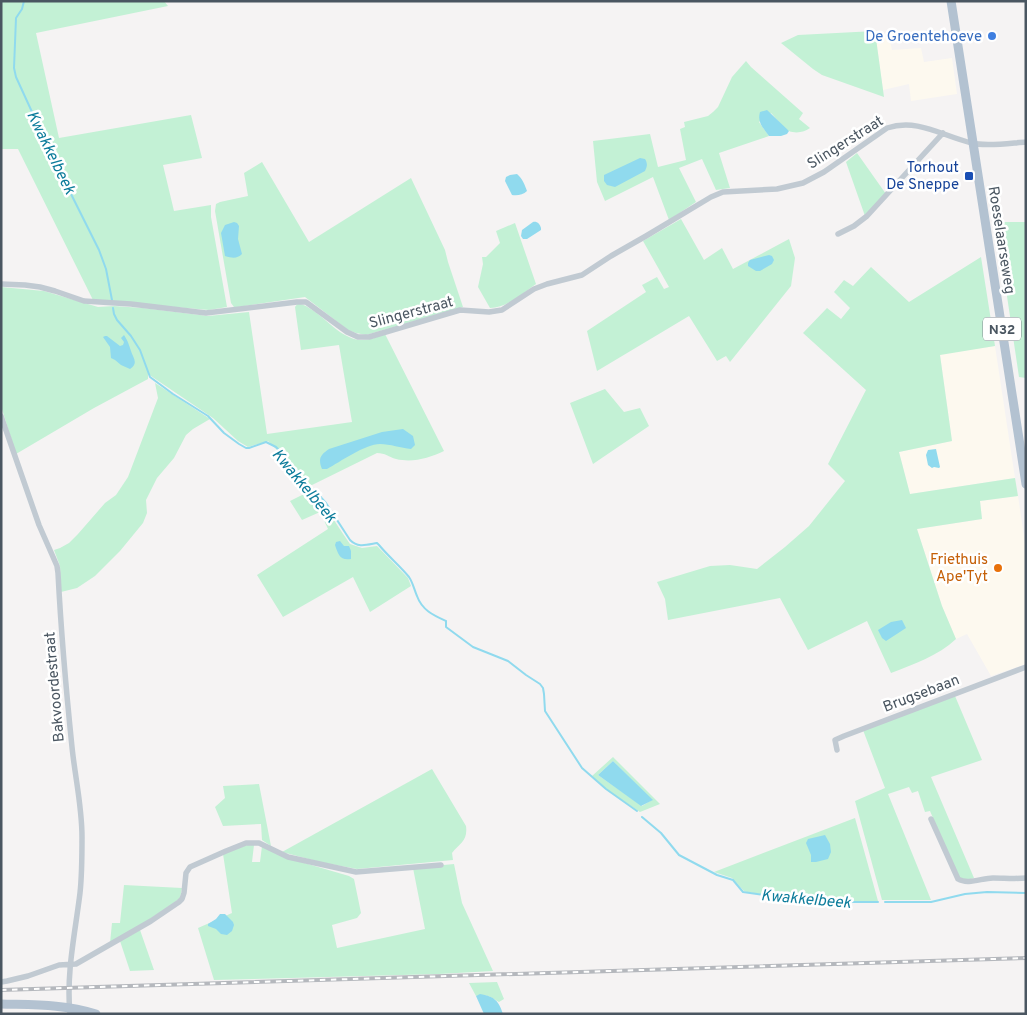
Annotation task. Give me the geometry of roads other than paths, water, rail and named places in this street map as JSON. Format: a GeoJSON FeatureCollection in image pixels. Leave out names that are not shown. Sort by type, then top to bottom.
{"type":"FeatureCollection","features":[{"type":"Feature","properties":{"kind":"main road","name":"Roeselaarseweg"},"geometry":{"type":"LineString","coordinates":[[951,1],[1026,484]]}},
{"type":"Feature","properties":{"kind":"main road"},"geometry":{"type":"LineString","coordinates":[[1,1004],[96,1014]]}},
{"type":"Feature","properties":{"kind":"street","name":"Slingerstraat"},"geometry":{"type":"LineString","coordinates":[[1,284],[40,287],[84,301],[131,304],[206,313],[306,302],[347,332],[358,337],[369,337],[460,310],[489,312],[502,310],[534,289],[582,275],[711,197],[723,192],[777,189],[803,183],[824,172],[887,128],[896,125],[920,126],[943,132],[973,144]]}},
{"type":"Feature","properties":{"kind":"street"},"geometry":{"type":"LineString","coordinates":[[838,234],[854,226],[867,216],[943,132]]}},
{"type":"Feature","properties":{"kind":"street"},"geometry":{"type":"LineString","coordinates":[[973,144],[1026,142]]}},
{"type":"Feature","properties":{"kind":"street","name":"Bakvoordestraat"},"geometry":{"type":"LineString","coordinates":[[1,416],[58,573],[68,705],[81,807],[82,836],[80,891],[69,965],[70,1012]]}},
{"type":"Feature","properties":{"kind":"street","name":"Brugsebaan"},"geometry":{"type":"LineString","coordinates":[[837,750],[836,740],[844,736],[1026,667]]}},
{"type":"Feature","properties":{"kind":"street"},"geometry":{"type":"LineString","coordinates":[[931,819],[958,880],[965,882],[992,878],[1026,878]]}},
{"type":"Feature","properties":{"kind":"street"},"geometry":{"type":"LineString","coordinates":[[1,982],[28,976],[59,965],[76,964],[151,922],[182,899],[186,873],[190,867],[246,843],[259,843],[288,857],[356,872],[441,865]]}},
{"type":"Feature","properties":{"kind":"water"},"geometry":{"type":"Polygon","coordinates":[[[767,110],[789,131],[787,134],[769,136],[759,119],[760,112],[767,110]]]}},
{"type":"Feature","properties":{"kind":"water"},"geometry":{"type":"Polygon","coordinates":[[[640,158],[646,161],[645,171],[615,187],[607,185],[604,181],[604,175],[640,158]]]}},
{"type":"Feature","properties":{"kind":"water"},"geometry":{"type":"Polygon","coordinates":[[[517,174],[527,191],[520,195],[512,195],[505,181],[506,177],[517,174]]]}},
{"type":"Feature","properties":{"kind":"water"},"geometry":{"type":"Polygon","coordinates":[[[234,222],[239,226],[238,239],[242,254],[234,258],[225,256],[221,233],[225,225],[234,222]]]}},
{"type":"Feature","properties":{"kind":"water"},"geometry":{"type":"Polygon","coordinates":[[[533,222],[539,224],[541,230],[527,239],[523,239],[521,236],[522,230],[533,222]]]}},
{"type":"Feature","properties":{"kind":"water"},"geometry":{"type":"Polygon","coordinates":[[[769,255],[774,260],[772,264],[760,271],[756,271],[748,266],[750,260],[769,255]]]}},
{"type":"Feature","properties":{"kind":"water"},"geometry":{"type":"Polygon","coordinates":[[[124,335],[135,360],[133,367],[130,369],[111,358],[110,347],[103,337],[107,336],[120,346],[123,345],[124,342],[121,338],[124,335]]]}},
{"type":"Feature","properties":{"kind":"water"},"geometry":{"type":"Polygon","coordinates":[[[403,429],[413,436],[415,445],[411,449],[384,444],[374,445],[360,450],[327,469],[322,469],[321,458],[329,449],[382,432],[403,429]]]}},
{"type":"Feature","properties":{"kind":"water"},"geometry":{"type":"Polygon","coordinates":[[[936,449],[940,467],[932,468],[928,465],[926,455],[928,450],[936,449]]]}},
{"type":"Feature","properties":{"kind":"water"},"geometry":{"type":"Polygon","coordinates":[[[340,541],[344,546],[349,546],[351,559],[344,559],[338,554],[335,545],[336,542],[340,541]]]}},
{"type":"Feature","properties":{"kind":"water"},"geometry":{"type":"Polygon","coordinates":[[[902,620],[906,628],[886,641],[882,638],[878,630],[891,622],[902,620]]]}},
{"type":"Feature","properties":{"kind":"water"},"geometry":{"type":"Polygon","coordinates":[[[613,761],[653,800],[641,806],[598,775],[613,761]]]}},
{"type":"Feature","properties":{"kind":"water"},"geometry":{"type":"Polygon","coordinates":[[[825,835],[830,844],[831,852],[828,859],[811,862],[811,855],[806,843],[808,839],[825,835]]]}},
{"type":"Feature","properties":{"kind":"water"},"geometry":{"type":"Polygon","coordinates":[[[220,914],[225,914],[234,925],[232,931],[227,935],[221,934],[216,929],[208,926],[220,914]]]}},
{"type":"Feature","properties":{"kind":"water"},"geometry":{"type":"Polygon","coordinates":[[[480,994],[495,1000],[503,1014],[484,1014],[476,996],[480,994]]]}},
{"type":"Feature","properties":{"kind":"waterway","name":"Kwakkelbeek"},"geometry":{"type":"LineString","coordinates":[[24,1],[22,9],[16,18],[14,68],[16,77],[54,160],[99,250],[106,269],[112,300]]}},
{"type":"Feature","properties":{"kind":"waterway","name":"Kwakkelbeek"},"geometry":{"type":"LineString","coordinates":[[113,308],[117,320],[140,350],[150,377],[208,416],[224,433],[246,448],[266,442],[276,447],[306,486],[317,493],[326,503],[350,540],[359,545],[377,543],[409,577],[419,601],[432,614],[446,621],[446,627],[473,647],[508,661],[540,684],[543,688],[545,711],[582,768],[606,789],[637,811]]}},
{"type":"Feature","properties":{"kind":"waterway","name":"Kwakkelbeek"},"geometry":{"type":"LineString","coordinates":[[642,817],[661,833],[679,855],[717,875],[733,880],[743,892],[815,902],[878,902]]}},
{"type":"Feature","properties":{"kind":"waterway","name":"Kwakkelbeek"},"geometry":{"type":"LineString","coordinates":[[885,902],[931,902],[965,894],[987,892],[1026,893]]}},
{"type":"Feature","properties":{"kind":"railway"},"geometry":{"type":"LineString","coordinates":[[1,990],[1026,958]]}},
{"type":"Feature","properties":{"kind":"place","name":"De Groentehoeve"},"geometry":{"type":"Point","coordinates":[992,36]}},
{"type":"Feature","properties":{"kind":"place","name":"Torhout De Sneppe"},"geometry":{"type":"Point","coordinates":[969,176]}},
{"type":"Feature","properties":{"kind":"place","name":"Friethuis Ape'Tyt"},"geometry":{"type":"Point","coordinates":[998,568]}}]}
